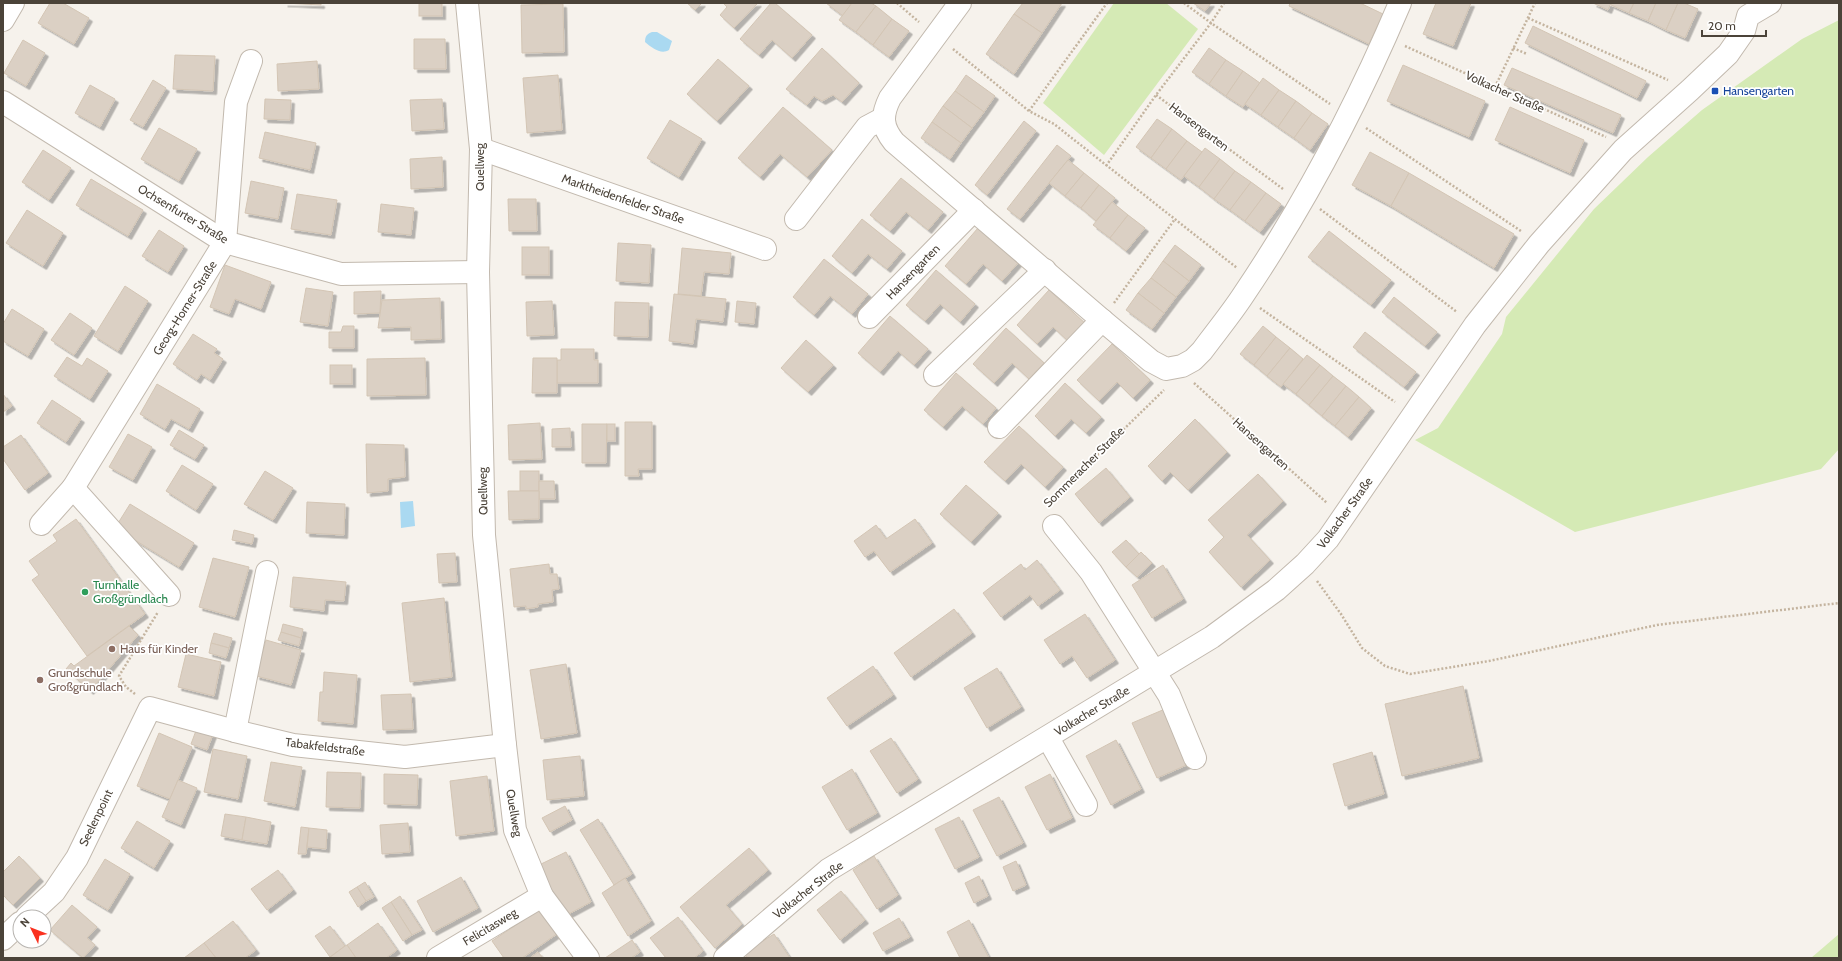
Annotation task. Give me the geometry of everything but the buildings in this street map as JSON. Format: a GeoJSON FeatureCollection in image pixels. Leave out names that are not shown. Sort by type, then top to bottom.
{"type":"FeatureCollection","features":[{"type":"Feature","properties":{"kind":"street"},"geometry":{"type":"LineString","coordinates":[[3,20],[13,3]]}},
{"type":"Feature","properties":{"kind":"street","name":"Quellweg"},"geometry":{"type":"LineString","coordinates":[[467,3],[481,149],[478,272],[484,535],[515,830],[542,896],[588,958]]}},
{"type":"Feature","properties":{"kind":"street"},"geometry":{"type":"LineString","coordinates":[[960,3],[884,108],[886,131],[894,142],[1102,320],[1152,361],[1166,369],[1182,366],[1193,360],[1202,351],[1248,288],[1302,200],[1347,115],[1400,3]]}},
{"type":"Feature","properties":{"kind":"street","name":"Volkacher Straße"},"geometry":{"type":"LineString","coordinates":[[725,958],[828,870],[1155,673],[1212,637],[1276,590],[1325,544],[1475,325],[1539,244],[1626,146],[1690,90],[1728,54],[1744,31],[1745,9],[1770,3]]}},
{"type":"Feature","properties":{"kind":"street","name":"Georg-Horner-Straße"},"geometry":{"type":"LineString","coordinates":[[41,524],[73,488],[225,242],[236,102],[251,61]]}},
{"type":"Feature","properties":{"kind":"street","name":"Ochsenfurter Straße"},"geometry":{"type":"LineString","coordinates":[[3,102],[225,242],[341,274],[478,272]]}},
{"type":"Feature","properties":{"kind":"street"},"geometry":{"type":"LineString","coordinates":[[796,219],[867,127],[884,118]]}},
{"type":"Feature","properties":{"kind":"street","name":"Marktheidenfelder Straße"},"geometry":{"type":"LineString","coordinates":[[481,149],[765,249]]}},
{"type":"Feature","properties":{"kind":"street","name":"Hansengarten"},"geometry":{"type":"LineString","coordinates":[[869,317],[974,210]]}},
{"type":"Feature","properties":{"kind":"street"},"geometry":{"type":"LineString","coordinates":[[935,376],[1045,270]]}},
{"type":"Feature","properties":{"kind":"street"},"geometry":{"type":"LineString","coordinates":[[999,427],[1102,320]]}},
{"type":"Feature","properties":{"kind":"street"},"geometry":{"type":"LineString","coordinates":[[73,488],[169,595]]}},
{"type":"Feature","properties":{"kind":"street","name":"Sommeracher Straße"},"geometry":{"type":"LineString","coordinates":[[1054,526],[1090,572],[1169,695],[1196,758]]}},
{"type":"Feature","properties":{"kind":"street"},"geometry":{"type":"LineString","coordinates":[[235,731],[267,572]]}},
{"type":"Feature","properties":{"kind":"street","name":"Tabakfeldstraße"},"geometry":{"type":"LineString","coordinates":[[150,708],[293,745],[406,757],[505,745]]}},
{"type":"Feature","properties":{"kind":"street","name":"Seelenpoint"},"geometry":{"type":"LineString","coordinates":[[36,909],[54,892],[77,858],[150,708]]}},
{"type":"Feature","properties":{"kind":"street"},"geometry":{"type":"LineString","coordinates":[[1048,738],[1086,805]]}},
{"type":"Feature","properties":{"kind":"street","name":"Felicitasweg"},"geometry":{"type":"LineString","coordinates":[[438,958],[542,896]]}},
{"type":"Feature","properties":{"kind":"street"},"geometry":{"type":"LineString","coordinates":[[3,939],[12,931]]}},
{"type":"Feature","properties":{"kind":"path"},"geometry":{"type":"LineString","coordinates":[[897,3],[1029,111],[1054,124],[1175,220],[1248,288],[1414,415]]}},
{"type":"Feature","properties":{"kind":"path"},"geometry":{"type":"LineString","coordinates":[[1029,111],[1107,3]]}},
{"type":"Feature","properties":{"kind":"path"},"geometry":{"type":"LineString","coordinates":[[1184,3],[1211,24],[1539,244]]}},
{"type":"Feature","properties":{"kind":"path"},"geometry":{"type":"LineString","coordinates":[[1106,166],[1156,95],[1211,24],[1224,3]]}},
{"type":"Feature","properties":{"kind":"path"},"geometry":{"type":"LineString","coordinates":[[1495,87],[1535,3]]}},
{"type":"Feature","properties":{"kind":"path"},"geometry":{"type":"LineString","coordinates":[[1528,18],[1690,90]]}},
{"type":"Feature","properties":{"kind":"path","name":"Volkacher Straße"},"geometry":{"type":"LineString","coordinates":[[1384,37],[1626,146]]}},
{"type":"Feature","properties":{"kind":"path"},"geometry":{"type":"LineString","coordinates":[[1514,48],[1527,54]]}},
{"type":"Feature","properties":{"kind":"path","name":"Hansengarten"},"geometry":{"type":"LineString","coordinates":[[1156,95],[1302,200]]}},
{"type":"Feature","properties":{"kind":"path"},"geometry":{"type":"LineString","coordinates":[[1302,200],[1475,325]]}},
{"type":"Feature","properties":{"kind":"path"},"geometry":{"type":"LineString","coordinates":[[1102,320],[1175,220]]}},
{"type":"Feature","properties":{"kind":"path","name":"Hansengarten"},"geometry":{"type":"LineString","coordinates":[[1182,366],[1196,386],[1343,518]]}},
{"type":"Feature","properties":{"kind":"path","name":"Sommeracher Straße"},"geometry":{"type":"LineString","coordinates":[[1054,526],[1040,511],[1167,386],[1182,366]]}},
{"type":"Feature","properties":{"kind":"path"},"geometry":{"type":"LineString","coordinates":[[1304,564],[1341,614],[1362,648],[1385,666],[1410,674],[1489,661],[1657,625],[1839,603]]}},
{"type":"Feature","properties":{"kind":"path"},"geometry":{"type":"LineString","coordinates":[[150,708],[126,687],[119,676],[169,595]]}},
{"type":"Feature","properties":{"kind":"green space"},"geometry":{"type":"Polygon","coordinates":[[[1114,3],[1166,3],[1198,29],[1104,155],[1043,103],[1114,3]]]}},
{"type":"Feature","properties":{"kind":"green space"},"geometry":{"type":"Polygon","coordinates":[[[1839,20],[1839,449],[1821,469],[1575,532],[1415,440],[1438,428],[1502,334],[1506,317],[1594,209],[1648,157],[1702,110],[1802,39],[1839,20]]]}},
{"type":"Feature","properties":{"kind":"green space"},"geometry":{"type":"Polygon","coordinates":[[[1839,934],[1839,958],[1811,958],[1839,934]]]}},
{"type":"Feature","properties":{"kind":"water"},"geometry":{"type":"Polygon","coordinates":[[[652,32],[657,32],[672,41],[669,50],[663,52],[660,51],[645,42],[645,38],[652,32]]]}},
{"type":"Feature","properties":{"kind":"water"},"geometry":{"type":"Polygon","coordinates":[[[413,501],[415,526],[401,528],[400,502],[413,501]]]}},
{"type":"Feature","properties":{"kind":"place","name":"Hansengarten"},"geometry":{"type":"Point","coordinates":[1715,91]}},
{"type":"Feature","properties":{"kind":"place","name":"Turnhalle Großgründlach"},"geometry":{"type":"Point","coordinates":[85,592]}},
{"type":"Feature","properties":{"kind":"place","name":"Haus für Kinder"},"geometry":{"type":"Point","coordinates":[112,649]}},
{"type":"Feature","properties":{"kind":"place","name":"Grundschule Großgründlach"},"geometry":{"type":"Point","coordinates":[40,680]}}]}
